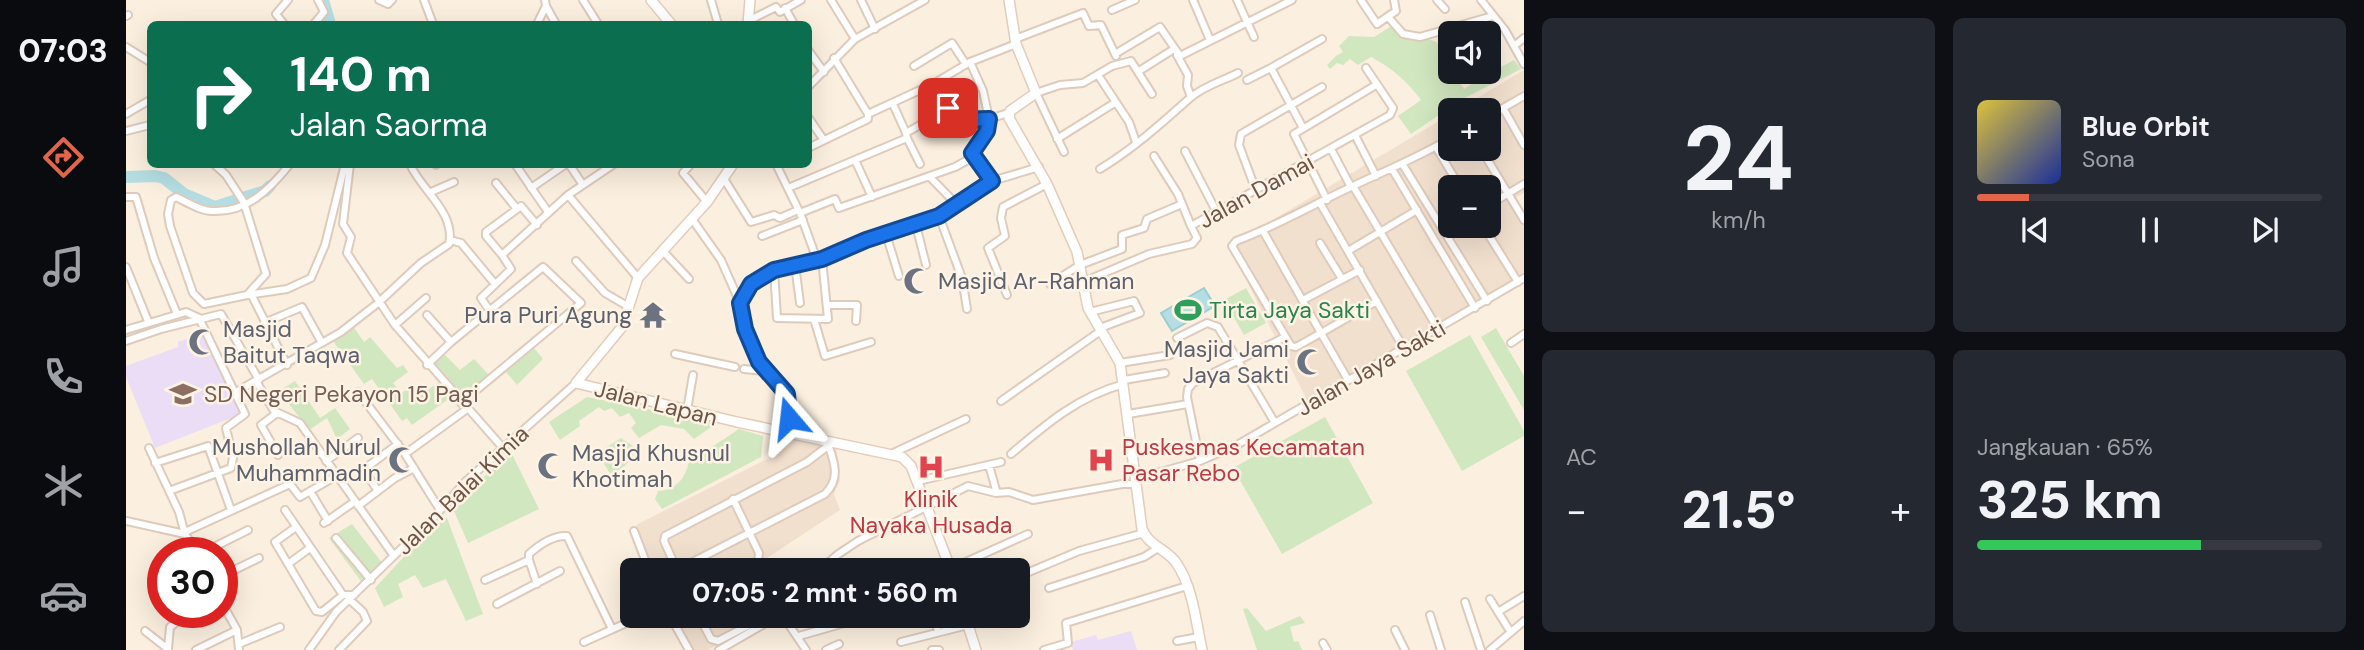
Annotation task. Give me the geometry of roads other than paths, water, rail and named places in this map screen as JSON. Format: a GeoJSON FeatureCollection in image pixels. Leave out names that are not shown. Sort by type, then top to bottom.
{"type":"FeatureCollection","features":[{"type":"Feature","properties":{"kind":"street"},"geometry":{"type":"LineString","coordinates":[[282,21],[276,14],[288,0]]}},
{"type":"Feature","properties":{"kind":"street"},"geometry":{"type":"LineString","coordinates":[[316,21],[324,12],[318,0]]}},
{"type":"Feature","properties":{"kind":"street"},"geometry":{"type":"LineString","coordinates":[[379,0],[388,5],[393,0]]}},
{"type":"Feature","properties":{"kind":"street"},"geometry":{"type":"LineString","coordinates":[[424,0],[432,21]]}},
{"type":"Feature","properties":{"kind":"street"},"geometry":{"type":"LineString","coordinates":[[583,0],[596,21]]}},
{"type":"Feature","properties":{"kind":"street"},"geometry":{"type":"LineString","coordinates":[[651,0],[668,21]]}},
{"type":"Feature","properties":{"kind":"street"},"geometry":{"type":"LineString","coordinates":[[711,0],[718,21]]}},
{"type":"Feature","properties":{"kind":"street"},"geometry":{"type":"LineString","coordinates":[[748,21],[750,0]]}},
{"type":"Feature","properties":{"kind":"street"},"geometry":{"type":"LineString","coordinates":[[752,21],[776,7],[780,12],[801,0]]}},
{"type":"Feature","properties":{"kind":"street"},"geometry":{"type":"LineString","coordinates":[[831,0],[855,39]]}},
{"type":"Feature","properties":{"kind":"street"},"geometry":{"type":"LineString","coordinates":[[861,0],[874,29]]}},
{"type":"Feature","properties":{"kind":"street"},"geometry":{"type":"LineString","coordinates":[[812,83],[855,39],[912,3],[925,0]]}},
{"type":"Feature","properties":{"kind":"street"},"geometry":{"type":"LineString","coordinates":[[1011,0],[1016,41],[1036,93],[1064,152]]}},
{"type":"Feature","properties":{"kind":"street"},"geometry":{"type":"LineString","coordinates":[[1112,10],[1135,0]]}},
{"type":"Feature","properties":{"kind":"street"},"geometry":{"type":"LineString","coordinates":[[1193,0],[1210,40]]}},
{"type":"Feature","properties":{"kind":"street"},"geometry":{"type":"LineString","coordinates":[[1237,0],[1254,37]]}},
{"type":"Feature","properties":{"kind":"street"},"geometry":{"type":"LineString","coordinates":[[1139,71],[1247,23],[1281,3],[1293,0]]}},
{"type":"Feature","properties":{"kind":"street"},"geometry":{"type":"LineString","coordinates":[[1361,0],[1376,24],[1396,11],[1394,0]]}},
{"type":"Feature","properties":{"kind":"street"},"geometry":{"type":"LineString","coordinates":[[1437,0],[1446,9]]}},
{"type":"Feature","properties":{"kind":"street"},"geometry":{"type":"LineString","coordinates":[[1481,0],[1524,64]]}},
{"type":"Feature","properties":{"kind":"street"},"geometry":{"type":"LineString","coordinates":[[538,21],[546,3]]}},
{"type":"Feature","properties":{"kind":"street"},"geometry":{"type":"LineString","coordinates":[[546,3],[555,21]]}},
{"type":"Feature","properties":{"kind":"street"},"geometry":{"type":"LineString","coordinates":[[785,8],[792,21]]}},
{"type":"Feature","properties":{"kind":"street"},"geometry":{"type":"LineString","coordinates":[[812,146],[868,119],[869,114],[933,84],[968,63],[1083,13],[1089,26],[1101,24],[1120,64]]}},
{"type":"Feature","properties":{"kind":"street"},"geometry":{"type":"LineString","coordinates":[[1477,21],[1493,16]]}},
{"type":"Feature","properties":{"kind":"street"},"geometry":{"type":"LineString","coordinates":[[1389,18],[1403,34],[1414,37],[1438,33]]}},
{"type":"Feature","properties":{"kind":"street"},"geometry":{"type":"LineString","coordinates":[[1115,54],[1157,27],[1163,29],[1188,75],[1187,86],[1191,97]]}},
{"type":"Feature","properties":{"kind":"street"},"geometry":{"type":"LineString","coordinates":[[1514,46],[1524,38]]}},
{"type":"Feature","properties":{"kind":"street"},"geometry":{"type":"LineString","coordinates":[[1247,80],[1322,39]]}},
{"type":"Feature","properties":{"kind":"street"},"geometry":{"type":"LineString","coordinates":[[724,179],[751,222],[774,215],[780,218],[835,199],[839,208],[961,164],[987,131],[989,119],[983,91],[968,63],[952,43],[914,66]]}},
{"type":"Feature","properties":{"kind":"street"},"geometry":{"type":"LineString","coordinates":[[126,47],[147,60]]}},
{"type":"Feature","properties":{"kind":"street"},"geometry":{"type":"LineString","coordinates":[[812,57],[824,72]]}},
{"type":"Feature","properties":{"kind":"street"},"geometry":{"type":"LineString","coordinates":[[834,58],[869,114]]}},
{"type":"Feature","properties":{"kind":"street"},"geometry":{"type":"LineString","coordinates":[[933,84],[958,120],[989,119],[1009,113],[1036,93],[1056,86],[1083,83],[1131,61],[1152,94]]}},
{"type":"Feature","properties":{"kind":"street"},"geometry":{"type":"LineString","coordinates":[[1271,68],[1303,128]]}},
{"type":"Feature","properties":{"kind":"street","name":"Jalan Damai"},"geometry":{"type":"LineString","coordinates":[[1083,282],[1149,254],[1192,244],[1197,238],[1191,226],[1394,111],[1366,68]]}},
{"type":"Feature","properties":{"kind":"street"},"geometry":{"type":"LineString","coordinates":[[1100,169],[1164,124],[1191,97],[1221,79],[1238,73]]}},
{"type":"Feature","properties":{"kind":"street"},"geometry":{"type":"LineString","coordinates":[[1098,75],[1129,122],[1136,142]]}},
{"type":"Feature","properties":{"kind":"street"},"geometry":{"type":"LineString","coordinates":[[1327,200],[1293,136],[1376,85]]}},
{"type":"Feature","properties":{"kind":"street"},"geometry":{"type":"LineString","coordinates":[[1255,188],[1239,145],[1239,137],[1322,87]]}},
{"type":"Feature","properties":{"kind":"street"},"geometry":{"type":"LineString","coordinates":[[1524,96],[1503,108],[1524,145]]}},
{"type":"Feature","properties":{"kind":"street"},"geometry":{"type":"LineString","coordinates":[[126,114],[147,102]]}},
{"type":"Feature","properties":{"kind":"street"},"geometry":{"type":"LineString","coordinates":[[1057,139],[1116,102]]}},
{"type":"Feature","properties":{"kind":"street"},"geometry":{"type":"LineString","coordinates":[[893,104],[920,164]]}},
{"type":"Feature","properties":{"kind":"street"},"geometry":{"type":"LineString","coordinates":[[788,188],[906,136],[948,108]]}},
{"type":"Feature","properties":{"kind":"street"},"geometry":{"type":"LineString","coordinates":[[1009,113],[1009,118],[1039,167],[1073,241],[1090,312],[1120,363],[1144,533],[1175,561],[1187,586],[1202,650]]}},
{"type":"Feature","properties":{"kind":"street"},"geometry":{"type":"LineString","coordinates":[[812,123],[823,139]]}},
{"type":"Feature","properties":{"kind":"street"},"geometry":{"type":"LineString","coordinates":[[126,131],[147,126]]}},
{"type":"Feature","properties":{"kind":"street"},"geometry":{"type":"LineString","coordinates":[[1355,135],[1376,176]]}},
{"type":"Feature","properties":{"kind":"street"},"geometry":{"type":"LineString","coordinates":[[1377,301],[1293,348],[1233,248],[1236,241],[1403,165],[1436,146],[1454,175]]}},
{"type":"Feature","properties":{"kind":"street"},"geometry":{"type":"LineString","coordinates":[[1331,149],[1438,328]]}},
{"type":"Feature","properties":{"kind":"street"},"geometry":{"type":"LineString","coordinates":[[1185,151],[1216,211]]}},
{"type":"Feature","properties":{"kind":"street"},"geometry":{"type":"LineString","coordinates":[[972,153],[992,181]]}},
{"type":"Feature","properties":{"kind":"street"},"geometry":{"type":"LineString","coordinates":[[1154,156],[1168,176],[1191,226]]}},
{"type":"Feature","properties":{"kind":"street"},"geometry":{"type":"LineString","coordinates":[[855,160],[872,197]]}},
{"type":"Feature","properties":{"kind":"street"},"geometry":{"type":"LineString","coordinates":[[1488,161],[1524,220]]}},
{"type":"Feature","properties":{"kind":"street"},"geometry":{"type":"LineString","coordinates":[[1403,165],[1438,223]]}},
{"type":"Feature","properties":{"kind":"street"},"geometry":{"type":"LineString","coordinates":[[740,303],[751,284],[774,270],[820,260],[859,242],[916,225],[958,206],[992,181],[1039,167]]}},
{"type":"Feature","properties":{"kind":"street"},"geometry":{"type":"LineString","coordinates":[[218,168],[244,202],[266,274],[249,294]]}},
{"type":"Feature","properties":{"kind":"street"},"geometry":{"type":"LineString","coordinates":[[286,168],[261,195],[212,211],[174,197],[168,214],[195,298],[204,304],[307,282],[314,274],[346,168]]}},
{"type":"Feature","properties":{"kind":"street"},"geometry":{"type":"LineString","coordinates":[[347,168],[343,223],[351,237],[347,252],[378,303],[395,325],[427,365],[503,448]]}},
{"type":"Feature","properties":{"kind":"street"},"geometry":{"type":"LineString","coordinates":[[234,393],[322,343],[378,303],[421,262],[446,247],[450,240],[444,218],[431,192],[412,168]]}},
{"type":"Feature","properties":{"kind":"street"},"geometry":{"type":"LineString","coordinates":[[518,168],[548,212]]}},
{"type":"Feature","properties":{"kind":"street"},"geometry":{"type":"LineString","coordinates":[[531,188],[561,168]]}},
{"type":"Feature","properties":{"kind":"street"},"geometry":{"type":"LineString","coordinates":[[570,168],[583,185]]}},
{"type":"Feature","properties":{"kind":"street"},"geometry":{"type":"LineString","coordinates":[[502,255],[523,239],[568,195],[608,168]]}},
{"type":"Feature","properties":{"kind":"street"},"geometry":{"type":"LineString","coordinates":[[687,168],[683,173],[707,202]]}},
{"type":"Feature","properties":{"kind":"street"},"geometry":{"type":"LineString","coordinates":[[576,383],[618,335],[626,319],[638,278],[707,202],[731,168]]}},
{"type":"Feature","properties":{"kind":"street"},"geometry":{"type":"LineString","coordinates":[[774,270],[778,319],[828,319],[829,305],[820,260],[778,168]]}},
{"type":"Feature","properties":{"kind":"street"},"geometry":{"type":"LineString","coordinates":[[1392,169],[1475,308]]}},
{"type":"Feature","properties":{"kind":"street"},"geometry":{"type":"LineString","coordinates":[[930,177],[958,206]]}},
{"type":"Feature","properties":{"kind":"street"},"geometry":{"type":"LineString","coordinates":[[431,192],[454,182]]}},
{"type":"Feature","properties":{"kind":"street"},"geometry":{"type":"LineString","coordinates":[[496,183],[517,209]]}},
{"type":"Feature","properties":{"kind":"street"},"geometry":{"type":"LineString","coordinates":[[1007,295],[988,248],[1005,236],[1001,218],[1003,207],[1047,184]]}},
{"type":"Feature","properties":{"kind":"street"},"geometry":{"type":"LineString","coordinates":[[1501,198],[1524,184]]}},
{"type":"Feature","properties":{"kind":"street"},"geometry":{"type":"LineString","coordinates":[[568,195],[638,278]]}},
{"type":"Feature","properties":{"kind":"street"},"geometry":{"type":"LineString","coordinates":[[126,197],[136,197],[154,258],[177,314]]}},
{"type":"Feature","properties":{"kind":"street"},"geometry":{"type":"LineString","coordinates":[[1050,284],[1080,265],[1122,249],[1122,235],[1144,228],[1146,219],[1182,204]]}},
{"type":"Feature","properties":{"kind":"street"},"geometry":{"type":"LineString","coordinates":[[1320,204],[1403,347]]}},
{"type":"Feature","properties":{"kind":"street"},"geometry":{"type":"LineString","coordinates":[[490,312],[481,298],[511,269],[485,233],[522,206],[537,225]]}},
{"type":"Feature","properties":{"kind":"street"},"geometry":{"type":"LineString","coordinates":[[1348,251],[1418,210]]}},
{"type":"Feature","properties":{"kind":"street"},"geometry":{"type":"LineString","coordinates":[[939,216],[962,278],[967,309]]}},
{"type":"Feature","properties":{"kind":"street"},"geometry":{"type":"LineString","coordinates":[[692,219],[716,251],[740,303],[749,339],[765,371],[789,398],[789,434]]}},
{"type":"Feature","properties":{"kind":"street"},"geometry":{"type":"LineString","coordinates":[[762,236],[803,220]]}},
{"type":"Feature","properties":{"kind":"street"},"geometry":{"type":"LineString","coordinates":[[916,225],[926,265]]}},
{"type":"Feature","properties":{"kind":"street"},"geometry":{"type":"LineString","coordinates":[[1263,231],[1348,380]]}},
{"type":"Feature","properties":{"kind":"street"},"geometry":{"type":"LineString","coordinates":[[886,234],[900,276]]}},
{"type":"Feature","properties":{"kind":"street"},"geometry":{"type":"LineString","coordinates":[[1447,238],[1487,301]]}},
{"type":"Feature","properties":{"kind":"street"},"geometry":{"type":"LineString","coordinates":[[1491,238],[1521,280]]}},
{"type":"Feature","properties":{"kind":"street"},"geometry":{"type":"LineString","coordinates":[[450,240],[461,243],[495,284]]}},
{"type":"Feature","properties":{"kind":"street"},"geometry":{"type":"LineString","coordinates":[[1320,243],[1342,279]]}},
{"type":"Feature","properties":{"kind":"street"},"geometry":{"type":"LineString","coordinates":[[663,250],[689,279]]}},
{"type":"Feature","properties":{"kind":"street"},"geometry":{"type":"LineString","coordinates":[[576,261],[605,293],[629,307]]}},
{"type":"Feature","properties":{"kind":"street"},"geometry":{"type":"LineString","coordinates":[[795,265],[800,303]]}},
{"type":"Feature","properties":{"kind":"street"},"geometry":{"type":"LineString","coordinates":[[126,267],[148,321]]}},
{"type":"Feature","properties":{"kind":"street"},"geometry":{"type":"LineString","coordinates":[[427,365],[450,342],[542,267],[581,303],[461,403]]}},
{"type":"Feature","properties":{"kind":"street"},"geometry":{"type":"LineString","coordinates":[[1303,300],[1360,270]]}},
{"type":"Feature","properties":{"kind":"street","name":"Jalan Jaya Sakti"},"geometry":{"type":"LineString","coordinates":[[834,558],[858,541],[968,486],[996,493],[1009,492],[1032,500],[1136,481],[1228,450],[1521,280]]}},
{"type":"Feature","properties":{"kind":"street"},"geometry":{"type":"LineString","coordinates":[[249,294],[287,365]]}},
{"type":"Feature","properties":{"kind":"street"},"geometry":{"type":"LineString","coordinates":[[395,325],[426,299]]}},
{"type":"Feature","properties":{"kind":"street"},"geometry":{"type":"LineString","coordinates":[[1001,401],[1101,329],[1140,313],[1134,301],[1090,312]]}},
{"type":"Feature","properties":{"kind":"street"},"geometry":{"type":"LineString","coordinates":[[829,305],[857,304],[856,321]]}},
{"type":"Feature","properties":{"kind":"street"},"geometry":{"type":"LineString","coordinates":[[264,323],[302,307],[322,343]]}},
{"type":"Feature","properties":{"kind":"street"},"geometry":{"type":"LineString","coordinates":[[126,330],[177,314],[222,315],[277,413],[297,420],[394,556]]}},
{"type":"Feature","properties":{"kind":"street"},"geometry":{"type":"LineString","coordinates":[[427,315],[450,342]]}},
{"type":"Feature","properties":{"kind":"street"},"geometry":{"type":"LineString","coordinates":[[126,341],[194,316]]}},
{"type":"Feature","properties":{"kind":"street"},"geometry":{"type":"LineString","coordinates":[[169,491],[232,466],[226,428],[245,415],[194,316]]}},
{"type":"Feature","properties":{"kind":"street"},"geometry":{"type":"LineString","coordinates":[[814,320],[825,356],[871,342]]}},
{"type":"Feature","properties":{"kind":"street"},"geometry":{"type":"LineString","coordinates":[[1177,338],[1207,323],[1218,327],[1275,423]]}},
{"type":"Feature","properties":{"kind":"street"},"geometry":{"type":"LineString","coordinates":[[1511,344],[1524,334]]}},
{"type":"Feature","properties":{"kind":"street"},"geometry":{"type":"LineString","coordinates":[[1200,461],[1188,404],[1187,393],[1190,385],[1285,337]]}},
{"type":"Feature","properties":{"kind":"street"},"geometry":{"type":"LineString","coordinates":[[675,354],[735,367]]}},
{"type":"Feature","properties":{"kind":"street"},"geometry":{"type":"LineString","coordinates":[[1120,363],[1170,355]]}},
{"type":"Feature","properties":{"kind":"street"},"geometry":{"type":"LineString","coordinates":[[744,369],[765,371]]}},
{"type":"Feature","properties":{"kind":"street"},"geometry":{"type":"LineString","coordinates":[[1011,454],[1081,400],[1124,382],[1165,373]]}},
{"type":"Feature","properties":{"kind":"street"},"geometry":{"type":"LineString","coordinates":[[687,410],[693,375]]}},
{"type":"Feature","properties":{"kind":"street","name":"Jalan Lapan"},"geometry":{"type":"LineString","coordinates":[[576,383],[831,444],[891,454],[909,462],[946,558]]}},
{"type":"Feature","properties":{"kind":"street","name":"Jalan Balai Kimia"},"geometry":{"type":"LineString","coordinates":[[348,596],[371,580],[465,482],[576,383]]}},
{"type":"Feature","properties":{"kind":"street"},"geometry":{"type":"LineString","coordinates":[[358,392],[405,454],[440,510]]}},
{"type":"Feature","properties":{"kind":"street"},"geometry":{"type":"LineString","coordinates":[[1128,414],[1188,404]]}},
{"type":"Feature","properties":{"kind":"street"},"geometry":{"type":"LineString","coordinates":[[405,454],[467,409]]}},
{"type":"Feature","properties":{"kind":"street"},"geometry":{"type":"LineString","coordinates":[[277,413],[261,425],[278,455]]}},
{"type":"Feature","properties":{"kind":"street"},"geometry":{"type":"LineString","coordinates":[[891,454],[966,419]]}},
{"type":"Feature","properties":{"kind":"street"},"geometry":{"type":"LineString","coordinates":[[326,461],[358,438]]}},
{"type":"Feature","properties":{"kind":"street"},"geometry":{"type":"LineString","coordinates":[[378,491],[366,470],[398,444]]}},
{"type":"Feature","properties":{"kind":"street"},"geometry":{"type":"LineString","coordinates":[[672,558],[664,541],[665,536],[831,444],[836,466],[830,489],[821,497],[701,558]]}},
{"type":"Feature","properties":{"kind":"street"},"geometry":{"type":"LineString","coordinates":[[155,463],[208,446],[231,510]]}},
{"type":"Feature","properties":{"kind":"street"},"geometry":{"type":"LineString","coordinates":[[149,448],[188,537]]}},
{"type":"Feature","properties":{"kind":"street"},"geometry":{"type":"LineString","coordinates":[[918,481],[1001,462]]}},
{"type":"Feature","properties":{"kind":"street"},"geometry":{"type":"LineString","coordinates":[[989,465],[996,490]]}},
{"type":"Feature","properties":{"kind":"street"},"geometry":{"type":"LineString","coordinates":[[310,491],[326,522],[414,468]]}},
{"type":"Feature","properties":{"kind":"street"},"geometry":{"type":"LineString","coordinates":[[126,522],[185,533],[290,484],[299,497],[336,476]]}},
{"type":"Feature","properties":{"kind":"street"},"geometry":{"type":"LineString","coordinates":[[733,499],[759,553],[758,558]]}},
{"type":"Feature","properties":{"kind":"street"},"geometry":{"type":"LineString","coordinates":[[285,510],[310,548],[363,612],[366,621],[339,650]]}},
{"type":"Feature","properties":{"kind":"street"},"geometry":{"type":"LineString","coordinates":[[296,527],[274,541],[316,611],[322,612],[348,596]]}},
{"type":"Feature","properties":{"kind":"street"},"geometry":{"type":"LineString","coordinates":[[233,537],[248,530]]}},
{"type":"Feature","properties":{"kind":"street"},"geometry":{"type":"LineString","coordinates":[[634,531],[644,558]]}},
{"type":"Feature","properties":{"kind":"street"},"geometry":{"type":"LineString","coordinates":[[1030,572],[1079,551],[1144,533]]}},
{"type":"Feature","properties":{"kind":"street"},"geometry":{"type":"LineString","coordinates":[[976,558],[1028,534]]}},
{"type":"Feature","properties":{"kind":"street"},"geometry":{"type":"LineString","coordinates":[[537,584],[528,554],[538,546],[562,535],[567,536],[612,629]]}},
{"type":"Feature","properties":{"kind":"street"},"geometry":{"type":"LineString","coordinates":[[336,538],[371,580]]}},
{"type":"Feature","properties":{"kind":"street"},"geometry":{"type":"LineString","coordinates":[[288,564],[310,548]]}},
{"type":"Feature","properties":{"kind":"street"},"geometry":{"type":"LineString","coordinates":[[1049,588],[1144,557],[1158,548]]}},
{"type":"Feature","properties":{"kind":"street"},"geometry":{"type":"LineString","coordinates":[[238,568],[259,558]]}},
{"type":"Feature","properties":{"kind":"street"},"geometry":{"type":"LineString","coordinates":[[485,580],[528,560]]}},
{"type":"Feature","properties":{"kind":"street"},"geometry":{"type":"LineString","coordinates":[[497,604],[560,570]]}},
{"type":"Feature","properties":{"kind":"street"},"geometry":{"type":"LineString","coordinates":[[1044,650],[1068,643],[1066,623],[1187,586]]}},
{"type":"Feature","properties":{"kind":"street"},"geometry":{"type":"LineString","coordinates":[[309,650],[348,596]]}},
{"type":"Feature","properties":{"kind":"street"},"geometry":{"type":"LineString","coordinates":[[1498,612],[1524,596]]}},
{"type":"Feature","properties":{"kind":"street"},"geometry":{"type":"LineString","coordinates":[[1490,600],[1510,631]]}},
{"type":"Feature","properties":{"kind":"street"},"geometry":{"type":"LineString","coordinates":[[1465,603],[1481,650]]}},
{"type":"Feature","properties":{"kind":"street"},"geometry":{"type":"LineString","coordinates":[[1430,615],[1441,650]]}},
{"type":"Feature","properties":{"kind":"street"},"geometry":{"type":"LineString","coordinates":[[1490,650],[1524,621]]}},
{"type":"Feature","properties":{"kind":"street"},"geometry":{"type":"LineString","coordinates":[[584,642],[620,626]]}},
{"type":"Feature","properties":{"kind":"street"},"geometry":{"type":"LineString","coordinates":[[196,650],[237,630],[239,647],[280,627]]}},
{"type":"Feature","properties":{"kind":"street"},"geometry":{"type":"LineString","coordinates":[[169,649],[170,628]]}},
{"type":"Feature","properties":{"kind":"street"},"geometry":{"type":"LineString","coordinates":[[677,628],[689,650]]}},
{"type":"Feature","properties":{"kind":"street"},"geometry":{"type":"LineString","coordinates":[[705,628],[711,639],[716,641],[743,628]]}},
{"type":"Feature","properties":{"kind":"street"},"geometry":{"type":"LineString","coordinates":[[719,650],[759,628]]}},
{"type":"Feature","properties":{"kind":"street"},"geometry":{"type":"LineString","coordinates":[[792,628],[806,650]]}},
{"type":"Feature","properties":{"kind":"street"},"geometry":{"type":"LineString","coordinates":[[799,636],[827,628]]}},
{"type":"Feature","properties":{"kind":"street"},"geometry":{"type":"LineString","coordinates":[[937,628],[938,632]]}},
{"type":"Feature","properties":{"kind":"street"},"geometry":{"type":"LineString","coordinates":[[901,642],[947,628]]}},
{"type":"Feature","properties":{"kind":"street"},"geometry":{"type":"LineString","coordinates":[[968,628],[974,649]]}},
{"type":"Feature","properties":{"kind":"street"},"geometry":{"type":"LineString","coordinates":[[1395,630],[1405,650]]}},
{"type":"Feature","properties":{"kind":"street"},"geometry":{"type":"LineString","coordinates":[[145,631],[169,649]]}},
{"type":"Feature","properties":{"kind":"street"},"geometry":{"type":"LineString","coordinates":[[1177,641],[1199,637]]}},
{"type":"Feature","properties":{"kind":"street"},"geometry":{"type":"LineString","coordinates":[[1323,643],[1327,650]]}},
{"type":"Feature","properties":{"kind":"street"},"geometry":{"type":"LineString","coordinates":[[825,650],[839,644]]}},
{"type":"Feature","properties":{"kind":"street"},"geometry":{"type":"LineString","coordinates":[[932,650],[939,650]]}},
{"type":"Feature","properties":{"kind":"water","name":"Tirta Jaya Sakti"},"geometry":{"type":"Polygon","coordinates":[[[1204,288],[1215,306],[1172,331],[1161,313],[1204,288]]]}},
{"type":"Feature","properties":{"kind":"waterway"},"geometry":{"type":"LineString","coordinates":[[323,0],[329,21]]}},
{"type":"Feature","properties":{"kind":"waterway"},"geometry":{"type":"LineString","coordinates":[[126,177],[164,178],[184,194],[215,207],[265,191],[270,186]]}},
{"type":"Feature","properties":{"kind":"place","name":"Masjid Ar-Rahman"},"geometry":{"type":"Point","coordinates":[917,281]}},
{"type":"Feature","properties":{"kind":"place","name":"Tirta Jaya Sakti"},"geometry":{"type":"Point","coordinates":[1188,310]}},
{"type":"Feature","properties":{"kind":"place","name":"Pura Puri Agung"},"geometry":{"type":"Point","coordinates":[653,315]}},
{"type":"Feature","properties":{"kind":"place","name":"Masjid Baitut Taqwa"},"geometry":{"type":"Point","coordinates":[202,342]}},
{"type":"Feature","properties":{"kind":"place","name":"Masjid Jami Jaya Sakti"},"geometry":{"type":"Point","coordinates":[1310,362]}},
{"type":"Feature","properties":{"kind":"place","name":"SD Negeri Pekayon 15 Pagi"},"geometry":{"type":"Point","coordinates":[183,394]}},
{"type":"Feature","properties":{"kind":"place","name":"Mushollah Nurul Muhammadin"},"geometry":{"type":"Point","coordinates":[402,460]}},
{"type":"Feature","properties":{"kind":"place","name":"Puskesmas Kecamatan Pasar Rebo"},"geometry":{"type":"Point","coordinates":[1101,460]}},
{"type":"Feature","properties":{"kind":"place","name":"Masjid Khusnul Khotimah"},"geometry":{"type":"Point","coordinates":[551,466]}},
{"type":"Feature","properties":{"kind":"place","name":"Klinik Nayaka Husada"},"geometry":{"type":"Point","coordinates":[931,467]}}]}
